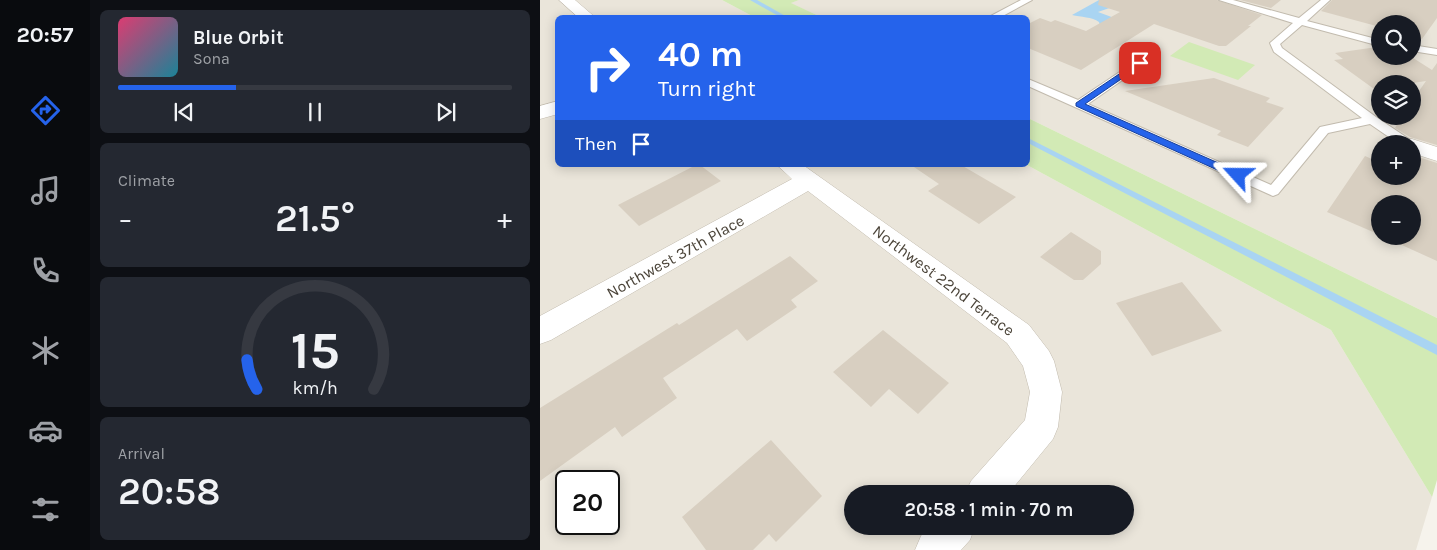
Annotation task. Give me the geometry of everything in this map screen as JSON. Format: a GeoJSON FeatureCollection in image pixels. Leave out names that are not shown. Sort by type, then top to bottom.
{"type":"FeatureCollection","features":[{"type":"Feature","properties":{"kind":"street"},"geometry":{"type":"LineString","coordinates":[[566,0],[585,15]]}},
{"type":"Feature","properties":{"kind":"street"},"geometry":{"type":"LineString","coordinates":[[540,113],[555,108]]}},
{"type":"Feature","properties":{"kind":"street"},"geometry":{"type":"LineString","coordinates":[[1421,148],[1437,154]]}},
{"type":"Feature","properties":{"kind":"street","name":"Northwest 37th Place"},"geometry":{"type":"LineString","coordinates":[[540,331],[799,173]]}},
{"type":"Feature","properties":{"kind":"street","name":"Northwest 22nd Terrace"},"geometry":{"type":"LineString","coordinates":[[799,173],[1018,334],[1038,360],[1046,392],[1041,427],[992,485]]}},
{"type":"Feature","properties":{"kind":"street"},"geometry":{"type":"LineString","coordinates":[[935,550],[948,535]]}},
{"type":"Feature","properties":{"kind":"lane"},"geometry":{"type":"LineString","coordinates":[[997,15],[1028,0]]}},
{"type":"Feature","properties":{"kind":"lane"},"geometry":{"type":"LineString","coordinates":[[1224,0],[1371,41]]}},
{"type":"Feature","properties":{"kind":"lane"},"geometry":{"type":"LineString","coordinates":[[1326,0],[1275,43],[1285,57],[1371,119]]}},
{"type":"Feature","properties":{"kind":"lane"},"geometry":{"type":"LineString","coordinates":[[1421,49],[1437,52]]}},
{"type":"Feature","properties":{"kind":"lane"},"geometry":{"type":"LineString","coordinates":[[1079,104],[1140,63]]}},
{"type":"Feature","properties":{"kind":"lane"},"geometry":{"type":"LineString","coordinates":[[1030,83],[1274,191],[1324,130],[1371,120]]}},
{"type":"Feature","properties":{"kind":"lane"},"geometry":{"type":"LineString","coordinates":[[1380,125],[1394,135]]}},
{"type":"Feature","properties":{"kind":"shaded area"},"geometry":{"type":"Polygon","coordinates":[[[540,0],[722,0],[750,15],[555,15],[555,167],[1030,167],[1331,330],[1432,497],[1416,550],[540,550],[540,0]]]}},
{"type":"Feature","properties":{"kind":"shaded area"},"geometry":{"type":"Polygon","coordinates":[[[799,0],[1437,0],[1437,318],[1030,119],[1030,15],[817,15],[790,3],[799,0]]]}},
{"type":"Feature","properties":{"kind":"green space"},"geometry":{"type":"Polygon","coordinates":[[[722,0],[799,0],[791,3],[817,15],[750,15],[722,0]]]}},
{"type":"Feature","properties":{"kind":"green space"},"geometry":{"type":"Polygon","coordinates":[[[1189,42],[1255,65],[1238,80],[1170,56],[1189,42]]]}},
{"type":"Feature","properties":{"kind":"green space"},"geometry":{"type":"Polygon","coordinates":[[[1030,119],[1437,318],[1437,480],[1432,497],[1331,330],[1030,167],[1030,119]]]}},
{"type":"Feature","properties":{"kind":"water"},"geometry":{"type":"Polygon","coordinates":[[[1099,0],[1115,6],[1098,12],[1117,19],[1100,26],[1099,22],[1093,19],[1072,15],[1099,0]]]}},
{"type":"Feature","properties":{"kind":"building"},"geometry":{"type":"Polygon","coordinates":[[[1099,0],[1217,0],[1262,15],[1226,46],[1219,46],[1154,24],[1081,70],[1030,49],[1030,23],[1040,18],[1051,22],[1055,20],[1086,31],[1120,12],[1098,5],[1099,0]]]}},
{"type":"Feature","properties":{"kind":"building"},"geometry":{"type":"Polygon","coordinates":[[[1240,0],[1281,0],[1271,8],[1240,0]]]}},
{"type":"Feature","properties":{"kind":"building"},"geometry":{"type":"Polygon","coordinates":[[[1332,0],[1437,0],[1437,18],[1422,39],[1421,15],[1371,15],[1371,25],[1321,11],[1332,0]]]}},
{"type":"Feature","properties":{"kind":"building"},"geometry":{"type":"Polygon","coordinates":[[[1371,48],[1371,65],[1421,65],[1421,63],[1432,70],[1437,63],[1437,145],[1421,140],[1421,135],[1407,135],[1395,128],[1397,125],[1421,125],[1421,88],[1426,81],[1421,82],[1421,75],[1371,75],[1371,87],[1334,60],[1343,59],[1335,53],[1371,48]]]}},
{"type":"Feature","properties":{"kind":"building"},"geometry":{"type":"Polygon","coordinates":[[[1214,78],[1270,98],[1266,102],[1284,108],[1248,147],[1217,135],[1221,131],[1125,91],[1214,78]]]}},
{"type":"Feature","properties":{"kind":"building"},"geometry":{"type":"Polygon","coordinates":[[[1365,156],[1371,159],[1371,185],[1421,185],[1421,158],[1437,163],[1437,261],[1402,245],[1421,245],[1421,195],[1371,195],[1371,231],[1327,212],[1365,156]]]}},
{"type":"Feature","properties":{"kind":"building"},"geometry":{"type":"Polygon","coordinates":[[[692,167],[703,167],[721,181],[639,226],[618,205],[692,167]]]}},
{"type":"Feature","properties":{"kind":"building"},"geometry":{"type":"Polygon","coordinates":[[[914,167],[964,167],[1016,197],[979,224],[928,191],[939,184],[914,167]]]}},
{"type":"Feature","properties":{"kind":"building"},"geometry":{"type":"Polygon","coordinates":[[[1071,232],[1101,251],[1101,264],[1083,280],[1074,280],[1040,257],[1071,232]]]}},
{"type":"Feature","properties":{"kind":"building"},"geometry":{"type":"Polygon","coordinates":[[[790,256],[818,281],[791,300],[797,307],[747,341],[737,329],[663,378],[677,398],[622,437],[615,427],[540,481],[540,408],[677,323],[679,325],[790,256]]]}},
{"type":"Feature","properties":{"kind":"building"},"geometry":{"type":"Polygon","coordinates":[[[1182,282],[1222,331],[1152,356],[1116,303],[1182,282]]]}},
{"type":"Feature","properties":{"kind":"building"},"geometry":{"type":"Polygon","coordinates":[[[883,330],[949,383],[918,414],[889,389],[871,407],[833,372],[883,330]]]}},
{"type":"Feature","properties":{"kind":"building"},"geometry":{"type":"Polygon","coordinates":[[[771,440],[822,496],[776,542],[769,534],[753,550],[706,550],[682,517],[771,440]]]}},
{"type":"Feature","properties":{"kind":"waterway"},"geometry":{"type":"LineString","coordinates":[[753,0],[781,15]]}},
{"type":"Feature","properties":{"kind":"waterway"},"geometry":{"type":"LineString","coordinates":[[1030,141],[1437,350]]}},
{"type":"Feature","properties":{"kind":"route"},"geometry":{"type":"LineString","coordinates":[[1140,63],[1079,104],[1238,175]]}}]}
